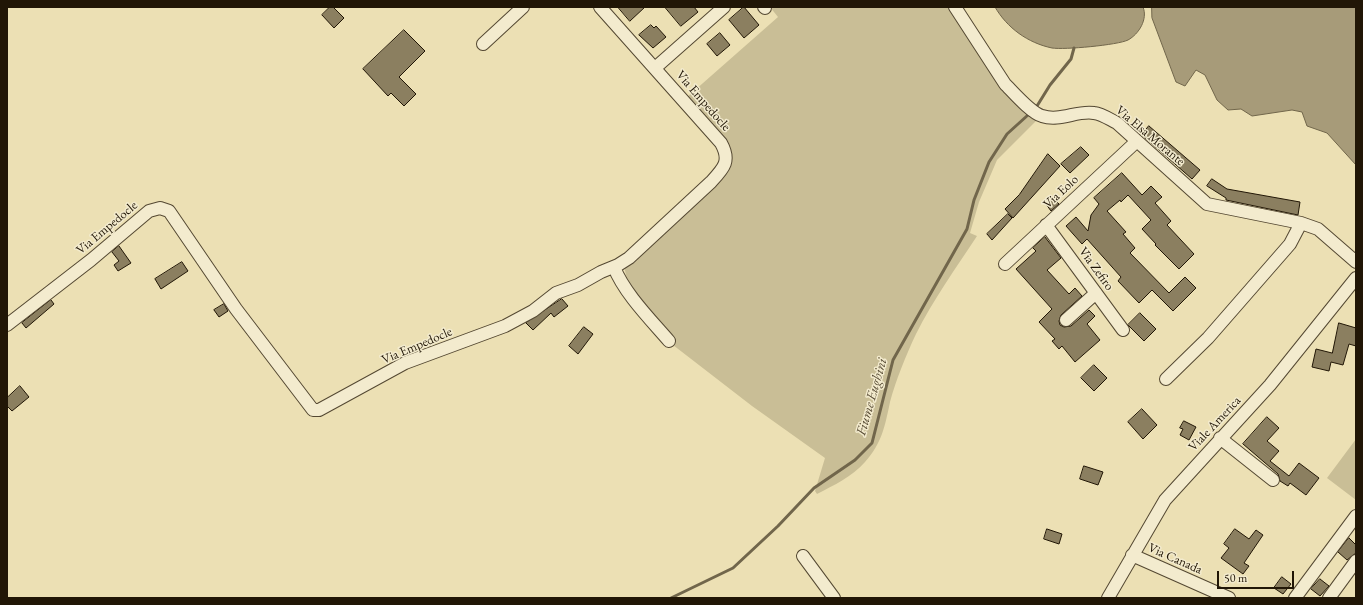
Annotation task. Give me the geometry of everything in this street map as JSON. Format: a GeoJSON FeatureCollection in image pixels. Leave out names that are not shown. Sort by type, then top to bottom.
{"type":"FeatureCollection","features":[{"type":"Feature","properties":{"kind":"street"},"geometry":{"type":"LineString","coordinates":[[483,44],[523,7]]}},
{"type":"Feature","properties":{"kind":"street","name":"Via Empedocle"},"geometry":{"type":"LineString","coordinates":[[7,325],[91,260],[149,211],[160,208],[167,210],[236,310],[313,410],[316,411],[405,363],[505,326],[533,312],[556,294],[578,285],[629,258],[711,182],[720,172],[726,161],[726,153],[721,143],[656,68],[600,7]]}},
{"type":"Feature","properties":{"kind":"street"},"geometry":{"type":"LineString","coordinates":[[656,68],[724,7]]}},
{"type":"Feature","properties":{"kind":"street","name":"Via Elsa Morante"},"geometry":{"type":"LineString","coordinates":[[955,7],[1005,84],[1041,116],[1054,118],[1096,113],[1116,123],[1208,204],[1301,223],[1318,229],[1356,262]]}},
{"type":"Feature","properties":{"kind":"street","name":"Via Eolo"},"geometry":{"type":"LineString","coordinates":[[1005,264],[1137,141]]}},
{"type":"Feature","properties":{"kind":"street"},"geometry":{"type":"LineString","coordinates":[[1166,379],[1208,338],[1290,244],[1301,223]]}},
{"type":"Feature","properties":{"kind":"street","name":"Via Zefiro"},"geometry":{"type":"LineString","coordinates":[[1046,225],[1123,330]]}},
{"type":"Feature","properties":{"kind":"street"},"geometry":{"type":"LineString","coordinates":[[614,267],[618,276],[641,308],[669,341]]}},
{"type":"Feature","properties":{"kind":"street","name":"Viale America"},"geometry":{"type":"LineString","coordinates":[[1108,598],[1164,500],[1270,385],[1356,278]]}},
{"type":"Feature","properties":{"kind":"street"},"geometry":{"type":"LineString","coordinates":[[1066,320],[1096,293]]}},
{"type":"Feature","properties":{"kind":"street"},"geometry":{"type":"LineString","coordinates":[[1220,438],[1273,480]]}},
{"type":"Feature","properties":{"kind":"street"},"geometry":{"type":"LineString","coordinates":[[1295,598],[1356,516]]}},
{"type":"Feature","properties":{"kind":"street","name":"Via Canada"},"geometry":{"type":"LineString","coordinates":[[1132,555],[1229,598]]}},
{"type":"Feature","properties":{"kind":"street"},"geometry":{"type":"LineString","coordinates":[[803,556],[834,598]]}},
{"type":"Feature","properties":{"kind":"street"},"geometry":{"type":"LineString","coordinates":[[1329,598],[1356,561]]}},
{"type":"Feature","properties":{"kind":"shaded area"},"geometry":{"type":"Polygon","coordinates":[[[770,7],[949,7],[1015,102],[1037,120],[997,160],[979,202],[970,233],[977,236],[937,296],[916,334],[898,376],[882,434],[871,455],[854,472],[817,494],[815,491],[825,458],[752,406],[673,345],[628,284],[624,266],[728,166],[686,98],[778,17],[770,7]]]}},
{"type":"Feature","properties":{"kind":"shaded area"},"geometry":{"type":"Polygon","coordinates":[[[995,7],[1143,7],[1144,16],[1142,26],[1136,34],[1128,40],[1079,48],[1052,48],[1043,46],[1019,34],[1006,22],[995,7]]]}},
{"type":"Feature","properties":{"kind":"shaded area"},"geometry":{"type":"Polygon","coordinates":[[[1152,7],[1356,7],[1356,165],[1327,133],[1307,126],[1302,112],[1292,110],[1252,116],[1241,109],[1228,110],[1217,100],[1205,75],[1196,70],[1185,86],[1176,82],[1152,18],[1152,7]]]}},
{"type":"Feature","properties":{"kind":"shaded area"},"geometry":{"type":"Polygon","coordinates":[[[1356,439],[1356,500],[1327,478],[1356,439]]]}},
{"type":"Feature","properties":{"kind":"building"},"geometry":{"type":"Polygon","coordinates":[[[330,7],[333,7],[344,18],[334,28],[322,15],[330,7]]]}},
{"type":"Feature","properties":{"kind":"building"},"geometry":{"type":"Polygon","coordinates":[[[618,7],[645,7],[630,21],[618,7]]]}},
{"type":"Feature","properties":{"kind":"building"},"geometry":{"type":"Polygon","coordinates":[[[665,7],[694,7],[698,12],[681,26],[665,7]]]}},
{"type":"Feature","properties":{"kind":"building"},"geometry":{"type":"Polygon","coordinates":[[[744,7],[759,25],[744,38],[729,20],[744,7]]]}},
{"type":"Feature","properties":{"kind":"building"},"geometry":{"type":"Polygon","coordinates":[[[651,25],[654,28],[656,26],[666,37],[653,48],[639,35],[651,25]]]}},
{"type":"Feature","properties":{"kind":"building"},"geometry":{"type":"Polygon","coordinates":[[[404,30],[425,51],[399,77],[416,94],[404,106],[391,93],[388,96],[363,69],[404,30]]]}},
{"type":"Feature","properties":{"kind":"building"},"geometry":{"type":"Polygon","coordinates":[[[720,33],[730,45],[717,56],[707,44],[720,33]]]}},
{"type":"Feature","properties":{"kind":"building"},"geometry":{"type":"Polygon","coordinates":[[[1149,126],[1200,170],[1192,179],[1142,135],[1149,126]]]}},
{"type":"Feature","properties":{"kind":"building"},"geometry":{"type":"Polygon","coordinates":[[[1081,147],[1089,155],[1070,173],[1061,164],[1081,147]]]}},
{"type":"Feature","properties":{"kind":"building"},"geometry":{"type":"Polygon","coordinates":[[[1048,154],[1060,166],[1013,218],[1005,209],[1019,195],[1048,154]]]}},
{"type":"Feature","properties":{"kind":"building"},"geometry":{"type":"Polygon","coordinates":[[[1122,173],[1142,195],[1151,186],[1162,197],[1155,203],[1171,221],[1167,225],[1194,254],[1179,269],[1155,245],[1156,244],[1142,229],[1151,220],[1128,195],[1121,202],[1120,200],[1107,211],[1126,232],[1123,234],[1135,248],[1130,253],[1169,293],[1185,277],[1196,288],[1173,311],[1152,290],[1139,303],[1118,281],[1121,277],[1087,239],[1082,244],[1066,226],[1076,217],[1088,231],[1091,215],[1099,204],[1094,198],[1122,173]]]}},
{"type":"Feature","properties":{"kind":"building"},"geometry":{"type":"Polygon","coordinates":[[[1212,179],[1227,189],[1300,202],[1298,215],[1226,200],[1226,198],[1207,186],[1212,179]]]}},
{"type":"Feature","properties":{"kind":"building"},"geometry":{"type":"Polygon","coordinates":[[[1053,198],[1059,204],[1051,211],[1046,204],[1053,198]]]}},
{"type":"Feature","properties":{"kind":"building"},"geometry":{"type":"Polygon","coordinates":[[[1008,214],[1012,218],[992,240],[987,234],[1008,214]]]}},
{"type":"Feature","properties":{"kind":"building"},"geometry":{"type":"Polygon","coordinates":[[[1045,237],[1061,258],[1047,270],[1069,294],[1075,288],[1082,296],[1061,315],[1059,321],[1060,325],[1064,327],[1071,326],[1089,310],[1095,316],[1087,324],[1100,340],[1075,362],[1062,346],[1059,349],[1052,341],[1055,339],[1039,322],[1052,309],[1016,269],[1036,251],[1033,248],[1045,237]]]}},
{"type":"Feature","properties":{"kind":"building"},"geometry":{"type":"Polygon","coordinates":[[[119,246],[131,263],[118,271],[114,265],[119,261],[112,252],[119,246]]]}},
{"type":"Feature","properties":{"kind":"building"},"geometry":{"type":"Polygon","coordinates":[[[182,262],[188,271],[161,289],[155,279],[182,262]]]}},
{"type":"Feature","properties":{"kind":"building"},"geometry":{"type":"Polygon","coordinates":[[[562,299],[568,306],[554,317],[551,313],[533,330],[526,323],[562,299]]]}},
{"type":"Feature","properties":{"kind":"building"},"geometry":{"type":"Polygon","coordinates":[[[51,300],[54,304],[26,328],[22,323],[51,300]]]}},
{"type":"Feature","properties":{"kind":"building"},"geometry":{"type":"Polygon","coordinates":[[[224,304],[228,311],[219,317],[214,310],[224,304]]]}},
{"type":"Feature","properties":{"kind":"building"},"geometry":{"type":"Polygon","coordinates":[[[1140,313],[1156,329],[1144,341],[1128,325],[1140,313]]]}},
{"type":"Feature","properties":{"kind":"building"},"geometry":{"type":"Polygon","coordinates":[[[1339,323],[1356,328],[1356,346],[1349,344],[1343,365],[1331,362],[1329,371],[1312,367],[1316,349],[1332,353],[1339,323]]]}},
{"type":"Feature","properties":{"kind":"building"},"geometry":{"type":"Polygon","coordinates":[[[584,327],[593,334],[578,354],[569,346],[584,327]]]}},
{"type":"Feature","properties":{"kind":"building"},"geometry":{"type":"Polygon","coordinates":[[[1094,365],[1107,378],[1094,391],[1081,378],[1094,365]]]}},
{"type":"Feature","properties":{"kind":"building"},"geometry":{"type":"Polygon","coordinates":[[[20,386],[29,397],[12,411],[7,406],[7,398],[20,386]]]}},
{"type":"Feature","properties":{"kind":"building"},"geometry":{"type":"Polygon","coordinates":[[[1142,409],[1157,425],[1143,439],[1128,422],[1142,409]]]}},
{"type":"Feature","properties":{"kind":"building"},"geometry":{"type":"Polygon","coordinates":[[[1267,417],[1279,428],[1267,441],[1279,451],[1270,461],[1289,476],[1299,463],[1319,478],[1306,495],[1290,483],[1288,486],[1280,481],[1278,474],[1243,444],[1267,417]]]}},
{"type":"Feature","properties":{"kind":"building"},"geometry":{"type":"Polygon","coordinates":[[[1184,421],[1196,427],[1189,440],[1180,435],[1183,429],[1180,428],[1184,421]]]}},
{"type":"Feature","properties":{"kind":"building"},"geometry":{"type":"Polygon","coordinates":[[[1084,466],[1103,472],[1098,485],[1080,479],[1084,466]]]}},
{"type":"Feature","properties":{"kind":"building"},"geometry":{"type":"Polygon","coordinates":[[[1047,529],[1062,534],[1059,544],[1044,539],[1047,529]]]}},
{"type":"Feature","properties":{"kind":"building"},"geometry":{"type":"Polygon","coordinates":[[[1235,529],[1249,539],[1256,530],[1263,535],[1244,563],[1249,566],[1243,574],[1221,558],[1229,548],[1224,544],[1235,529]]]}},
{"type":"Feature","properties":{"kind":"building"},"geometry":{"type":"Polygon","coordinates":[[[1349,538],[1356,545],[1356,553],[1347,560],[1338,552],[1349,538]]]}},
{"type":"Feature","properties":{"kind":"building"},"geometry":{"type":"Polygon","coordinates":[[[1282,577],[1291,584],[1283,594],[1274,588],[1282,577]]]}},
{"type":"Feature","properties":{"kind":"building"},"geometry":{"type":"Polygon","coordinates":[[[1320,579],[1329,586],[1320,596],[1311,589],[1320,579]]]}},
{"type":"Feature","properties":{"kind":"waterway","name":"Fiume Eughini"},"geometry":{"type":"LineString","coordinates":[[1037,106],[1050,85],[1071,59],[1074,48]]}},
{"type":"Feature","properties":{"kind":"waterway","name":"Fiume Eughini"},"geometry":{"type":"LineString","coordinates":[[671,598],[733,568],[778,526],[814,488],[855,460],[872,443],[893,360],[967,229],[974,200],[989,162],[1007,134],[1028,115]]}}]}
